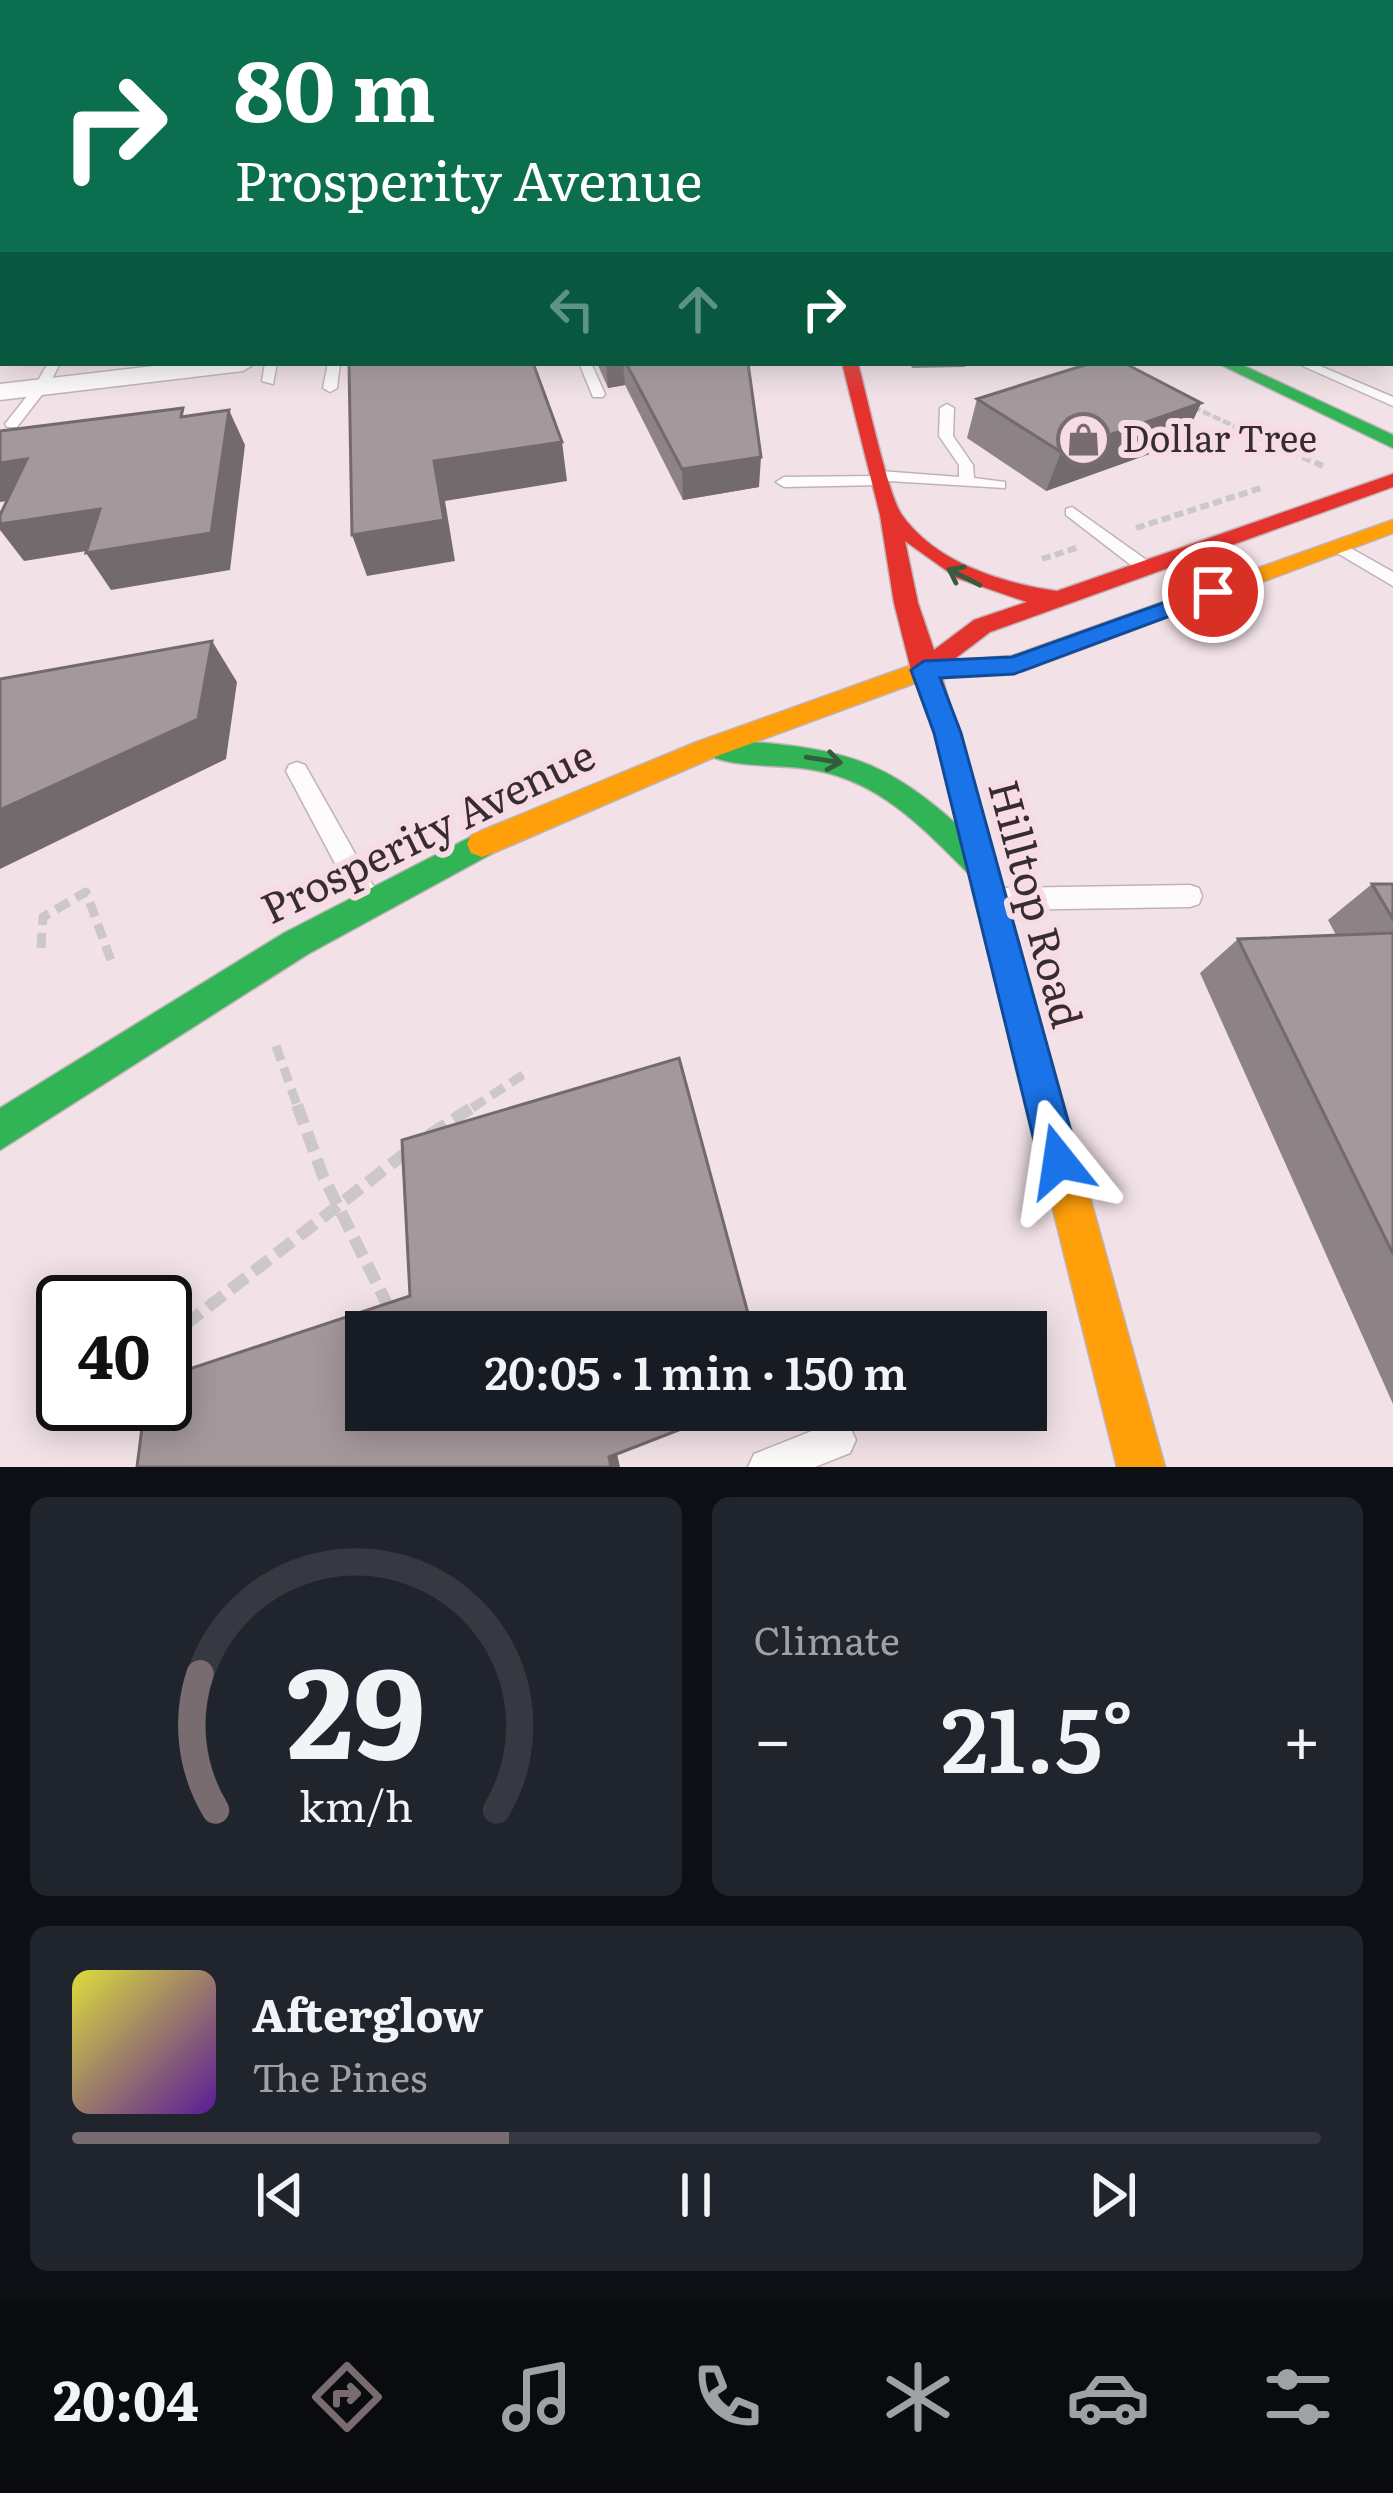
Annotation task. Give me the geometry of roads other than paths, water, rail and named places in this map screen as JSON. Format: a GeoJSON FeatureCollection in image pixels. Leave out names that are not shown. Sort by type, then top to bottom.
{"type":"FeatureCollection","features":[{"type":"Feature","properties":{"kind":"main road","name":"Hilltop Road"},"geometry":{"type":"LineString","coordinates":[[851,366],[924,670],[948,733],[1141,1467]]}},
{"type":"Feature","properties":{"kind":"main road"},"geometry":{"type":"LineString","coordinates":[[1231,366],[1383,437]]}},
{"type":"Feature","properties":{"kind":"main road","name":"Prosperity Avenue"},"geometry":{"type":"LineString","coordinates":[[924,670],[982,626],[1393,480]]}},
{"type":"Feature","properties":{"kind":"main road"},"geometry":{"type":"LineString","coordinates":[[890,515],[934,559],[971,582],[1008,594],[1057,598]]}},
{"type":"Feature","properties":{"kind":"main road","name":"Prosperity Avenue"},"geometry":{"type":"LineString","coordinates":[[0,1131],[236,975],[367,899],[521,825],[707,749],[924,670],[1014,665],[1393,526]]}},
{"type":"Feature","properties":{"kind":"main road"},"geometry":{"type":"LineString","coordinates":[[707,749],[809,758],[867,770],[927,814],[980,865]]}},
{"type":"Feature","properties":{"kind":"street"},"geometry":{"type":"LineString","coordinates":[[0,392],[47,375],[197,366]]}},
{"type":"Feature","properties":{"kind":"lane"},"geometry":{"type":"LineString","coordinates":[[268,381],[270,366]]}},
{"type":"Feature","properties":{"kind":"lane"},"geometry":{"type":"LineString","coordinates":[[330,388],[334,366]]}},
{"type":"Feature","properties":{"kind":"lane"},"geometry":{"type":"LineString","coordinates":[[586,366],[598,394]]}},
{"type":"Feature","properties":{"kind":"lane"},"geometry":{"type":"LineString","coordinates":[[1309,366],[1391,402],[1383,437]]}},
{"type":"Feature","properties":{"kind":"lane"},"geometry":{"type":"LineString","coordinates":[[12,424],[47,375]]}},
{"type":"Feature","properties":{"kind":"lane"},"geometry":{"type":"LineString","coordinates":[[947,408],[946,436],[966,465],[967,483]]}},
{"type":"Feature","properties":{"kind":"lane"},"geometry":{"type":"LineString","coordinates":[[784,482],[880,478],[1000,484]]}},
{"type":"Feature","properties":{"kind":"lane"},"geometry":{"type":"LineString","coordinates":[[1072,512],[1146,568]]}},
{"type":"Feature","properties":{"kind":"lane"},"geometry":{"type":"LineString","coordinates":[[1338,546],[1393,580]]}},
{"type":"Feature","properties":{"kind":"lane"},"geometry":{"type":"LineString","coordinates":[[298,771],[367,899]]}},
{"type":"Feature","properties":{"kind":"lane"},"geometry":{"type":"LineString","coordinates":[[989,899],[1190,896]]}},
{"type":"Feature","properties":{"kind":"lane"},"geometry":{"type":"LineString","coordinates":[[767,1467],[837,1440]]}},
{"type":"Feature","properties":{"kind":"place","name":"Dollar Tree"},"geometry":{"type":"Point","coordinates":[1083,439]}}]}
